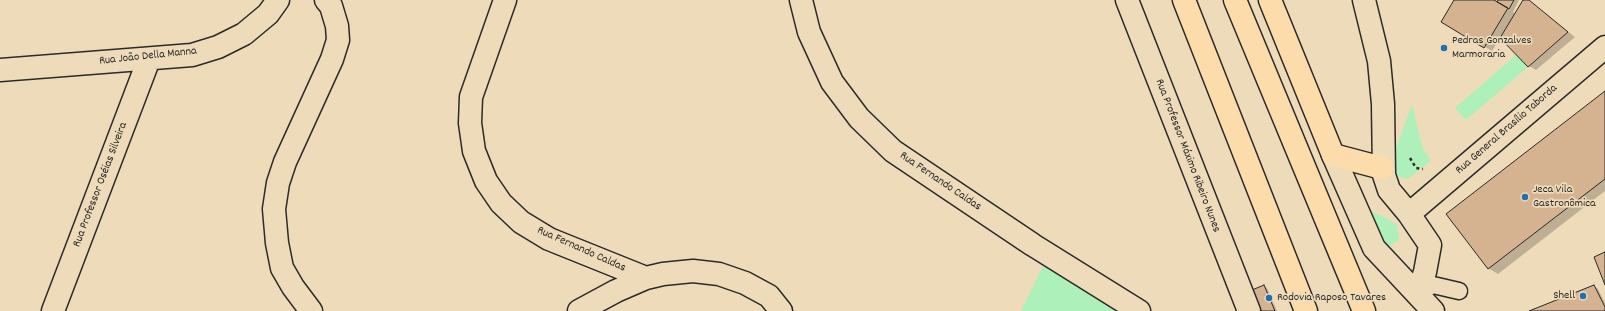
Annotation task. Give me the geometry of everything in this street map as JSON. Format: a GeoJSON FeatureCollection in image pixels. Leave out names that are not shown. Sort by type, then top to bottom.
{"type":"FeatureCollection","features":[{"type":"Feature","properties":{"kind":"highway"},"geometry":{"type":"LineString","coordinates":[[1184,0],[1306,311]]}},
{"type":"Feature","properties":{"kind":"highway"},"geometry":{"type":"LineString","coordinates":[[1235,0],[1364,311]]}},
{"type":"Feature","properties":{"kind":"highway"},"geometry":{"type":"LineString","coordinates":[[1270,0],[1333,155],[1382,168]]}},
{"type":"Feature","properties":{"kind":"street","name":"Rua João Della Manna"},"geometry":{"type":"LineString","coordinates":[[0,70],[192,55],[218,46],[244,34],[268,14],[278,0]]}},
{"type":"Feature","properties":{"kind":"street"},"geometry":{"type":"LineString","coordinates":[[311,311],[293,287],[282,268],[277,243],[274,209],[278,183],[284,162],[332,59],[338,40],[337,26],[331,6],[326,0]]}},
{"type":"Feature","properties":{"kind":"street","name":"Rua Fernando Caldas"},"geometry":{"type":"LineString","coordinates":[[505,0],[471,97],[470,123],[474,151],[486,180],[501,203],[520,222],[549,239],[646,278]]}},
{"type":"Feature","properties":{"kind":"street","name":"Rua Fernando Caldas"},"geometry":{"type":"LineString","coordinates":[[801,0],[810,32],[832,82],[859,118],[888,145],[1033,245],[1139,311]]}},
{"type":"Feature","properties":{"kind":"street","name":"Rua Professor Máximo Ribeiro Nunes"},"geometry":{"type":"LineString","coordinates":[[1127,0],[1249,311]]}},
{"type":"Feature","properties":{"kind":"street"},"geometry":{"type":"LineString","coordinates":[[1367,2],[1379,61],[1383,104],[1382,168],[1389,190],[1409,214],[1430,245],[1425,272],[1418,293]]}},
{"type":"Feature","properties":{"kind":"street","name":"Rua General Brasílio Taborda"},"geometry":{"type":"LineString","coordinates":[[1409,214],[1603,53]]}},
{"type":"Feature","properties":{"kind":"street","name":"Rua Professor Oséias Silveira"},"geometry":{"type":"LineString","coordinates":[[53,311],[149,59]]}},
{"type":"Feature","properties":{"kind":"street"},"geometry":{"type":"LineString","coordinates":[[1333,155],[1374,248],[1434,311]]}},
{"type":"Feature","properties":{"kind":"street"},"geometry":{"type":"LineString","coordinates":[[579,311],[616,291],[646,278],[663,274],[693,271],[719,274],[745,283],[768,296],[780,311]]}},
{"type":"Feature","properties":{"kind":"lane"},"geometry":{"type":"LineString","coordinates":[[1418,293],[1433,285],[1459,291]]}},
{"type":"Feature","properties":{"kind":"path"},"geometry":{"type":"LineString","coordinates":[[1408,156],[1416,168],[1455,176]]}},
{"type":"Feature","properties":{"kind":"green space"},"geometry":{"type":"Polygon","coordinates":[[[1517,54],[1528,67],[1466,120],[1455,108],[1517,54]]]}},
{"type":"Feature","properties":{"kind":"green space"},"geometry":{"type":"Polygon","coordinates":[[[1412,104],[1423,149],[1431,160],[1408,179],[1397,176],[1394,154],[1412,104]]]}},
{"type":"Feature","properties":{"kind":"green space"},"geometry":{"type":"Polygon","coordinates":[[[1369,211],[1385,217],[1397,225],[1399,240],[1391,245],[1378,246],[1369,211]]]}},
{"type":"Feature","properties":{"kind":"green space"},"geometry":{"type":"Polygon","coordinates":[[[1045,262],[1135,311],[1021,311],[1045,262]]]}},
{"type":"Feature","properties":{"kind":"building"},"geometry":{"type":"Polygon","coordinates":[[[1454,0],[1494,0],[1508,8],[1484,48],[1441,22],[1454,0]]]}},
{"type":"Feature","properties":{"kind":"building"},"geometry":{"type":"Polygon","coordinates":[[[1498,0],[1514,0],[1509,9],[1497,2],[1498,0]]]}},
{"type":"Feature","properties":{"kind":"building"},"geometry":{"type":"Polygon","coordinates":[[[1523,0],[1529,0],[1568,32],[1528,67],[1500,38],[1523,0]]]}},
{"type":"Feature","properties":{"kind":"building","name":"Jeca Vila Gastronômica"},"geometry":{"type":"Polygon","coordinates":[[[1605,91],[1605,179],[1488,269],[1446,214],[1605,91]]]}},
{"type":"Feature","properties":{"kind":"building"},"geometry":{"type":"Polygon","coordinates":[[[1605,252],[1605,285],[1594,257],[1605,252]]]}},
{"type":"Feature","properties":{"kind":"building"},"geometry":{"type":"Polygon","coordinates":[[[1264,285],[1275,311],[1261,311],[1252,290],[1264,285]]]}},
{"type":"Feature","properties":{"kind":"building","name":"Shell"},"geometry":{"type":"Polygon","coordinates":[[[1594,285],[1605,307],[1605,311],[1529,311],[1594,285]]]}},
{"type":"Feature","properties":{"kind":"place","name":"Pedras Gonzalves Marmoraria"},"geometry":{"type":"Point","coordinates":[1444,48]}},
{"type":"Feature","properties":{"kind":"place","name":"Jeca Vila Gastronômica"},"geometry":{"type":"Point","coordinates":[1525,197]}},
{"type":"Feature","properties":{"kind":"place","name":"Shell"},"geometry":{"type":"Point","coordinates":[1583,296]}},
{"type":"Feature","properties":{"kind":"place","name":"Rodovia Raposo Tavares"},"geometry":{"type":"Point","coordinates":[1269,298]}}]}
